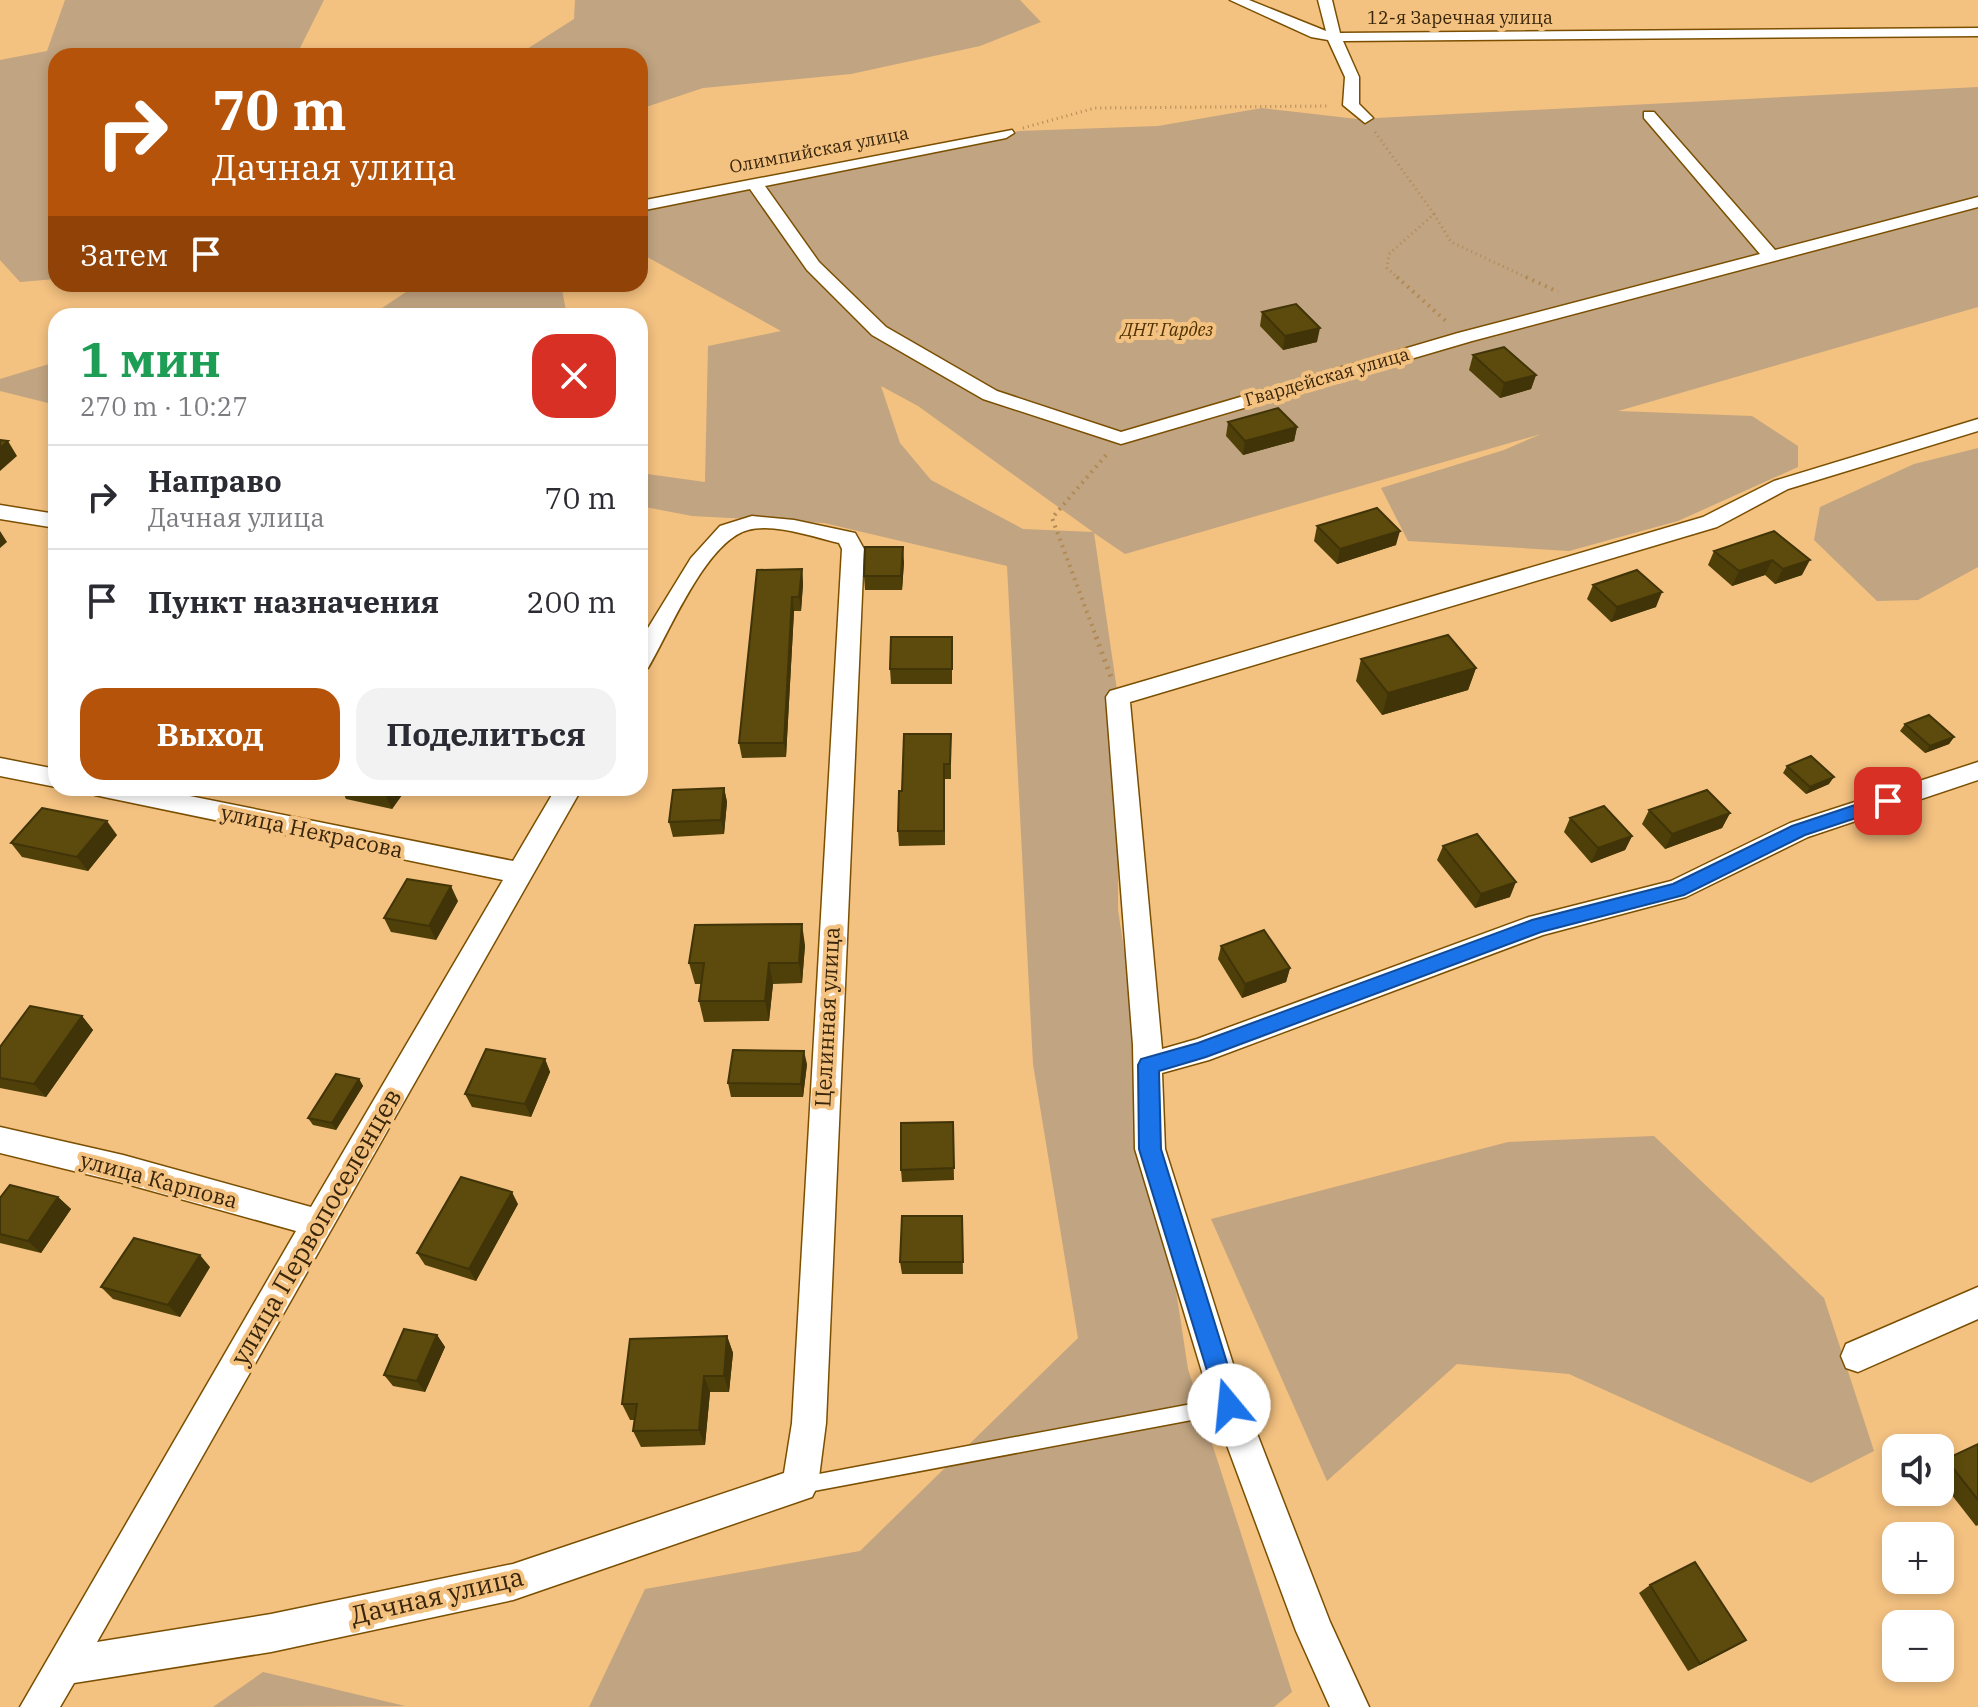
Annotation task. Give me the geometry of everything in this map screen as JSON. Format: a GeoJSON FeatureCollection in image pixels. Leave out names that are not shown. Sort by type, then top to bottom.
{"type":"FeatureCollection","features":[{"type":"Feature","properties":{"kind":"street","name":"12-я Заречная улица"},"geometry":{"type":"LineString","coordinates":[[1237,0],[1316,34],[1334,37],[1978,32]]}},
{"type":"Feature","properties":{"kind":"street"},"geometry":{"type":"LineString","coordinates":[[1325,0],[1334,37],[1352,77],[1351,105],[1365,118]]}},
{"type":"Feature","properties":{"kind":"street"},"geometry":{"type":"LineString","coordinates":[[1649,115],[1772,257]]}},
{"type":"Feature","properties":{"kind":"street","name":"Олимпийская улица"},"geometry":{"type":"LineString","coordinates":[[648,204],[1006,133]]}},
{"type":"Feature","properties":{"kind":"street"},"geometry":{"type":"LineString","coordinates":[[755,184],[813,266],[879,331],[990,395],[1121,438]]}},
{"type":"Feature","properties":{"kind":"street","name":"Гвардейская улица"},"geometry":{"type":"LineString","coordinates":[[1121,438],[1465,337],[1978,202]]}},
{"type":"Feature","properties":{"kind":"street"},"geometry":{"type":"LineString","coordinates":[[1350,1707],[1315,1631],[1229,1405],[1150,1149],[1148,1065],[1118,697],[1710,522],[1781,485],[1978,425]]}},
{"type":"Feature","properties":{"kind":"street"},"geometry":{"type":"LineString","coordinates":[[0,512],[48,520]]}},
{"type":"Feature","properties":{"kind":"street","name":"Целинная улица"},"geometry":{"type":"LineString","coordinates":[[663,620],[717,536],[743,524],[809,528],[847,538],[853,549],[809,1423],[800,1485]]}},
{"type":"Feature","properties":{"kind":"street"},"geometry":{"type":"LineString","coordinates":[[648,618],[663,620],[648,647]]}},
{"type":"Feature","properties":{"kind":"street"},"geometry":{"type":"LineString","coordinates":[[0,767],[48,776]]}},
{"type":"Feature","properties":{"kind":"street"},"geometry":{"type":"LineString","coordinates":[[1148,1065],[1199,1051],[1539,925],[1677,890],[1799,830],[1978,771]]}},
{"type":"Feature","properties":{"kind":"street","name":"улица Некрасова"},"geometry":{"type":"LineString","coordinates":[[143,796],[520,873]]}},
{"type":"Feature","properties":{"kind":"street","name":"улица Первопоселенцев"},"geometry":{"type":"LineString","coordinates":[[39,1707],[564,796]]}},
{"type":"Feature","properties":{"kind":"street","name":"улица Карпова"},"geometry":{"type":"LineString","coordinates":[[0,1140],[123,1169],[318,1223]]}},
{"type":"Feature","properties":{"kind":"street"},"geometry":{"type":"LineString","coordinates":[[1858,1356],[1978,1303]]}},
{"type":"Feature","properties":{"kind":"street","name":"Дачная улица"},"geometry":{"type":"LineString","coordinates":[[64,1666],[271,1633],[513,1582],[800,1485]]}},
{"type":"Feature","properties":{"kind":"lane"},"geometry":{"type":"LineString","coordinates":[[800,1485],[1229,1405]]}},
{"type":"Feature","properties":{"kind":"path"},"geometry":{"type":"LineString","coordinates":[[1006,133],[1095,108],[1351,105]]}},
{"type":"Feature","properties":{"kind":"path"},"geometry":{"type":"LineString","coordinates":[[1365,118],[1451,242],[1587,305]]}},
{"type":"Feature","properties":{"kind":"path"},"geometry":{"type":"LineString","coordinates":[[1434,214],[1389,254],[1387,268],[1465,337]]}},
{"type":"Feature","properties":{"kind":"path"},"geometry":{"type":"LineString","coordinates":[[1118,697],[1052,518],[1121,438]]}},
{"type":"Feature","properties":{"kind":"green space"},"geometry":{"type":"Polygon","coordinates":[[[65,0],[324,0],[300,48],[48,48],[65,0]]]}},
{"type":"Feature","properties":{"kind":"green space"},"geometry":{"type":"Polygon","coordinates":[[[575,0],[1020,0],[1041,22],[980,46],[851,74],[703,88],[648,106],[648,48],[529,48],[574,19],[575,0]]]}},
{"type":"Feature","properties":{"kind":"green space"},"geometry":{"type":"Polygon","coordinates":[[[48,48],[48,280],[20,282],[0,260],[0,60],[47,51],[48,48]]]}},
{"type":"Feature","properties":{"kind":"green space","name":"ДНТ Гардез"},"geometry":{"type":"Polygon","coordinates":[[[1978,87],[1978,307],[1618,411],[1752,416],[1798,446],[1798,467],[1678,521],[1569,551],[1408,541],[1381,488],[1504,450],[1541,434],[1125,554],[1094,533],[1118,697],[1118,910],[1188,1369],[1292,1692],[1274,1707],[589,1707],[645,1589],[860,1551],[1078,1338],[1033,1064],[1007,566],[824,523],[692,516],[648,508],[648,474],[705,482],[708,346],[781,331],[648,257],[648,206],[1019,131],[1158,126],[1262,108],[1357,119],[1978,87]],[[881,386],[900,443],[931,480],[1023,529],[1093,532],[918,406],[881,386]]]}},
{"type":"Feature","properties":{"kind":"green space"},"geometry":{"type":"Polygon","coordinates":[[[406,292],[562,292],[566,308],[382,308],[406,292]]]}},
{"type":"Feature","properties":{"kind":"green space"},"geometry":{"type":"Polygon","coordinates":[[[48,364],[48,403],[0,391],[0,379],[48,364]]]}},
{"type":"Feature","properties":{"kind":"green space"},"geometry":{"type":"Polygon","coordinates":[[[1978,448],[1978,567],[1918,600],[1877,601],[1814,540],[1820,507],[1914,464],[1978,448]]]}},
{"type":"Feature","properties":{"kind":"green space"},"geometry":{"type":"Polygon","coordinates":[[[1654,1136],[1824,1298],[1874,1451],[1811,1483],[1569,1374],[1457,1364],[1327,1481],[1211,1219],[1508,1142],[1654,1136]]]}},
{"type":"Feature","properties":{"kind":"green space"},"geometry":{"type":"Polygon","coordinates":[[[263,1672],[405,1706],[213,1707],[263,1672]]]}},
{"type":"Feature","properties":{"kind":"building"},"geometry":{"type":"Polygon","coordinates":[[[1296,304],[1320,328],[1285,336],[1262,312],[1296,304]]]}},
{"type":"Feature","properties":{"kind":"building"},"geometry":{"type":"Polygon","coordinates":[[[1504,347],[1536,375],[1504,383],[1473,355],[1504,347]]]}},
{"type":"Feature","properties":{"kind":"building"},"geometry":{"type":"Polygon","coordinates":[[[1278,408],[1297,427],[1245,441],[1228,422],[1278,408]]]}},
{"type":"Feature","properties":{"kind":"building"},"geometry":{"type":"Polygon","coordinates":[[[1377,508],[1400,531],[1340,549],[1317,526],[1377,508]]]}},
{"type":"Feature","properties":{"kind":"building"},"geometry":{"type":"Polygon","coordinates":[[[1774,531],[1810,560],[1783,569],[1772,560],[1739,571],[1714,551],[1774,531]]]}},
{"type":"Feature","properties":{"kind":"building"},"geometry":{"type":"Polygon","coordinates":[[[865,547],[903,547],[901,576],[864,576],[865,547]]]}},
{"type":"Feature","properties":{"kind":"building"},"geometry":{"type":"Polygon","coordinates":[[[802,569],[799,597],[792,597],[784,743],[739,743],[757,570],[802,569]]]}},
{"type":"Feature","properties":{"kind":"building"},"geometry":{"type":"Polygon","coordinates":[[[1637,570],[1662,592],[1617,607],[1593,585],[1637,570]]]}},
{"type":"Feature","properties":{"kind":"building"},"geometry":{"type":"Polygon","coordinates":[[[1448,635],[1476,668],[1388,693],[1361,659],[1448,635]]]}},
{"type":"Feature","properties":{"kind":"building"},"geometry":{"type":"Polygon","coordinates":[[[891,637],[952,637],[952,669],[890,669],[891,637]]]}},
{"type":"Feature","properties":{"kind":"building"},"geometry":{"type":"Polygon","coordinates":[[[1929,715],[1954,737],[1930,746],[1905,724],[1929,715]]]}},
{"type":"Feature","properties":{"kind":"building"},"geometry":{"type":"Polygon","coordinates":[[[904,734],[951,734],[950,764],[944,764],[944,831],[898,831],[904,734]]]}},
{"type":"Feature","properties":{"kind":"building"},"geometry":{"type":"Polygon","coordinates":[[[1811,756],[1834,777],[1810,787],[1787,766],[1811,756]]]}},
{"type":"Feature","properties":{"kind":"building"},"geometry":{"type":"Polygon","coordinates":[[[724,788],[721,820],[669,822],[673,790],[724,788]]]}},
{"type":"Feature","properties":{"kind":"building"},"geometry":{"type":"Polygon","coordinates":[[[1707,790],[1730,813],[1672,834],[1649,810],[1707,790]]]}},
{"type":"Feature","properties":{"kind":"building"},"geometry":{"type":"Polygon","coordinates":[[[1604,806],[1632,836],[1598,848],[1570,818],[1604,806]]]}},
{"type":"Feature","properties":{"kind":"building"},"geometry":{"type":"Polygon","coordinates":[[[42,808],[107,821],[77,857],[11,843],[42,808]]]}},
{"type":"Feature","properties":{"kind":"building"},"geometry":{"type":"Polygon","coordinates":[[[1477,834],[1516,882],[1481,894],[1443,846],[1477,834]]]}},
{"type":"Feature","properties":{"kind":"building"},"geometry":{"type":"Polygon","coordinates":[[[407,879],[451,886],[429,926],[384,918],[407,879]]]}},
{"type":"Feature","properties":{"kind":"building"},"geometry":{"type":"Polygon","coordinates":[[[802,924],[799,963],[769,963],[765,1001],[699,1001],[704,963],[689,963],[695,925],[802,924]]]}},
{"type":"Feature","properties":{"kind":"building"},"geometry":{"type":"Polygon","coordinates":[[[1264,930],[1290,968],[1245,984],[1221,946],[1264,930]]]}},
{"type":"Feature","properties":{"kind":"building"},"geometry":{"type":"Polygon","coordinates":[[[30,1006],[82,1016],[34,1084],[0,1078],[0,1047],[30,1006]]]}},
{"type":"Feature","properties":{"kind":"building"},"geometry":{"type":"Polygon","coordinates":[[[486,1049],[545,1059],[525,1104],[465,1094],[486,1049]]]}},
{"type":"Feature","properties":{"kind":"building"},"geometry":{"type":"Polygon","coordinates":[[[733,1050],[804,1051],[801,1084],[728,1083],[733,1050]]]}},
{"type":"Feature","properties":{"kind":"building"},"geometry":{"type":"Polygon","coordinates":[[[336,1074],[359,1079],[332,1123],[308,1118],[336,1074]]]}},
{"type":"Feature","properties":{"kind":"building"},"geometry":{"type":"Polygon","coordinates":[[[953,1122],[954,1168],[901,1170],[901,1123],[953,1122]]]}},
{"type":"Feature","properties":{"kind":"building"},"geometry":{"type":"Polygon","coordinates":[[[461,1177],[512,1192],[469,1269],[417,1253],[461,1177]]]}},
{"type":"Feature","properties":{"kind":"building"},"geometry":{"type":"Polygon","coordinates":[[[10,1185],[58,1197],[28,1241],[0,1234],[0,1198],[10,1185]]]}},
{"type":"Feature","properties":{"kind":"building"},"geometry":{"type":"Polygon","coordinates":[[[902,1216],[962,1216],[963,1262],[900,1262],[902,1216]]]}},
{"type":"Feature","properties":{"kind":"building"},"geometry":{"type":"Polygon","coordinates":[[[134,1238],[200,1255],[168,1305],[101,1287],[134,1238]]]}},
{"type":"Feature","properties":{"kind":"building"},"geometry":{"type":"Polygon","coordinates":[[[404,1329],[437,1335],[417,1381],[384,1375],[404,1329]]]}},
{"type":"Feature","properties":{"kind":"building"},"geometry":{"type":"Polygon","coordinates":[[[727,1336],[724,1376],[704,1376],[699,1430],[633,1431],[637,1404],[622,1404],[630,1339],[727,1336]]]}},
{"type":"Feature","properties":{"kind":"building"},"geometry":{"type":"Polygon","coordinates":[[[1978,1444],[1978,1500],[1954,1469],[1954,1455],[1978,1444]]]}},
{"type":"Feature","properties":{"kind":"building"},"geometry":{"type":"Polygon","coordinates":[[[1695,1562],[1746,1640],[1700,1664],[1650,1585],[1695,1562]]]}},
{"type":"Feature","properties":{"kind":"route"},"geometry":{"type":"LineString","coordinates":[[1229,1405],[1150,1149],[1148,1065],[1199,1051],[1539,925],[1677,890],[1799,830],[1888,801]]}}]}
